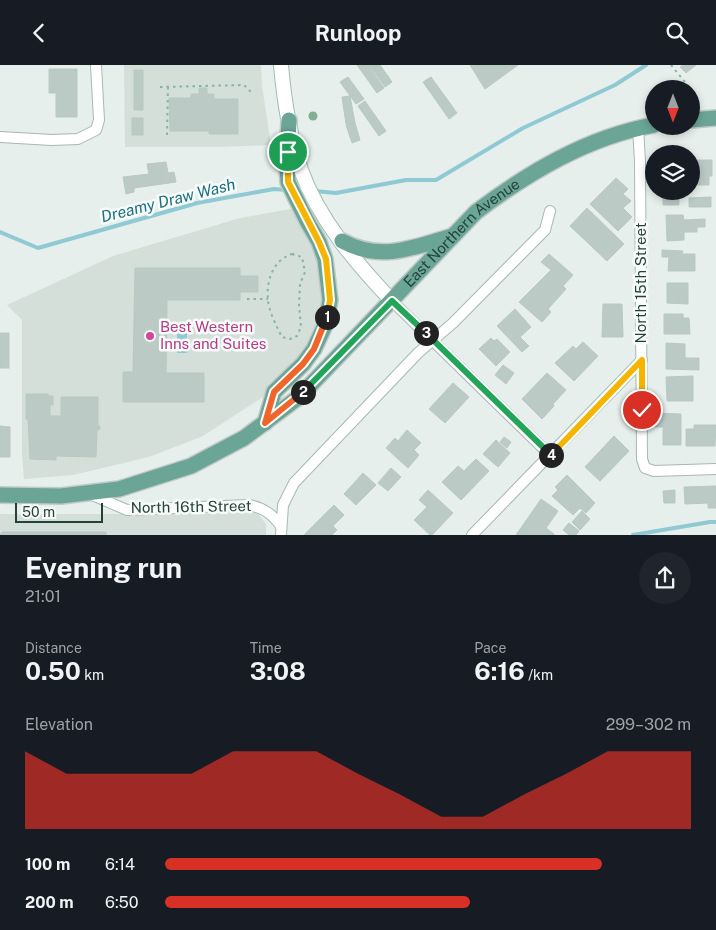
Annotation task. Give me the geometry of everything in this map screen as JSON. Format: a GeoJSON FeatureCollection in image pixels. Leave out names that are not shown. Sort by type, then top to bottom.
{"type":"FeatureCollection","features":[{"type":"Feature","properties":{"kind":"main road"},"geometry":{"type":"LineString","coordinates":[[281,65],[289,120],[302,171],[317,203],[330,227],[392,301]]}},
{"type":"Feature","properties":{"kind":"main road"},"geometry":{"type":"LineString","coordinates":[[700,119],[716,118]]}},
{"type":"Feature","properties":{"kind":"main road"},"geometry":{"type":"LineString","coordinates":[[265,423],[274,392],[303,364],[314,349],[326,323],[330,307],[330,286],[326,259],[288,182],[289,120]]}},
{"type":"Feature","properties":{"kind":"main road","name":"East Northern Avenue"},"geometry":{"type":"LineString","coordinates":[[0,495],[60,496],[119,489],[191,466],[244,438],[299,397],[476,212],[528,176],[592,143],[645,127]]}},
{"type":"Feature","properties":{"kind":"main road"},"geometry":{"type":"LineString","coordinates":[[342,241],[355,248],[392,253],[453,236]]}},
{"type":"Feature","properties":{"kind":"street"},"geometry":{"type":"LineString","coordinates":[[0,137],[52,140],[78,139],[96,129],[98,120],[96,65]]}},
{"type":"Feature","properties":{"kind":"street","name":"North 15th Street"},"geometry":{"type":"LineString","coordinates":[[638,128],[640,161],[642,459],[645,469],[654,471],[716,469]]}},
{"type":"Feature","properties":{"kind":"street"},"geometry":{"type":"LineString","coordinates":[[281,530],[283,505],[294,483],[418,353],[545,230],[550,211]]}},
{"type":"Feature","properties":{"kind":"street"},"geometry":{"type":"LineString","coordinates":[[392,301],[550,455]]}},
{"type":"Feature","properties":{"kind":"street"},"geometry":{"type":"LineString","coordinates":[[472,535],[642,360]]}},
{"type":"Feature","properties":{"kind":"street","name":"North 16th Street"},"geometry":{"type":"LineString","coordinates":[[86,493],[127,510],[249,505],[267,511],[281,530]]}},
{"type":"Feature","properties":{"kind":"path"},"geometry":{"type":"LineString","coordinates":[[670,65],[683,80]]}},
{"type":"Feature","properties":{"kind":"path"},"geometry":{"type":"LineString","coordinates":[[160,87],[244,85],[252,93]]}},
{"type":"Feature","properties":{"kind":"path"},"geometry":{"type":"LineString","coordinates":[[166,135],[168,87]]}},
{"type":"Feature","properties":{"kind":"path"},"geometry":{"type":"LineString","coordinates":[[292,254],[302,257],[305,272],[300,285],[301,327],[297,336],[290,339],[282,337],[268,299],[270,276],[277,263],[292,254]]}},
{"type":"Feature","properties":{"kind":"path"},"geometry":{"type":"LineString","coordinates":[[247,299],[268,299]]}},
{"type":"Feature","properties":{"kind":"shaded area"},"geometry":{"type":"Polygon","coordinates":[[[124,65],[261,65],[262,86],[271,145],[125,147],[124,65]]]}},
{"type":"Feature","properties":{"kind":"shaded area"},"geometry":{"type":"Polygon","coordinates":[[[296,208],[318,248],[325,301],[319,325],[307,352],[285,377],[260,399],[203,436],[149,457],[73,475],[24,479],[22,455],[22,320],[7,305],[113,256],[240,218],[296,208]]]}},
{"type":"Feature","properties":{"kind":"shaded area"},"geometry":{"type":"Polygon","coordinates":[[[248,510],[258,514],[266,524],[266,535],[0,535],[0,514],[114,514],[248,510]]]}},
{"type":"Feature","properties":{"kind":"water"},"geometry":{"type":"Polygon","coordinates":[[[177,333],[187,333],[187,353],[177,353],[177,333]]]}},
{"type":"Feature","properties":{"kind":"building"},"geometry":{"type":"Polygon","coordinates":[[[357,65],[368,65],[384,88],[377,93],[357,65]]]}},
{"type":"Feature","properties":{"kind":"building"},"geometry":{"type":"Polygon","coordinates":[[[369,65],[380,65],[392,82],[385,87],[369,65]]]}},
{"type":"Feature","properties":{"kind":"building"},"geometry":{"type":"Polygon","coordinates":[[[470,65],[518,65],[485,89],[470,65]]]}},
{"type":"Feature","properties":{"kind":"building"},"geometry":{"type":"Polygon","coordinates":[[[683,65],[696,65],[686,73],[680,67],[683,65]]]}},
{"type":"Feature","properties":{"kind":"building"},"geometry":{"type":"Polygon","coordinates":[[[49,69],[77,69],[77,117],[56,117],[56,93],[49,93],[49,69]]]}},
{"type":"Feature","properties":{"kind":"building"},"geometry":{"type":"Polygon","coordinates":[[[134,70],[143,70],[143,110],[134,110],[134,70]]]}},
{"type":"Feature","properties":{"kind":"building"},"geometry":{"type":"Polygon","coordinates":[[[348,77],[364,99],[356,104],[340,82],[348,77]]]}},
{"type":"Feature","properties":{"kind":"building"},"geometry":{"type":"Polygon","coordinates":[[[431,77],[457,113],[449,119],[423,82],[431,77]]]}},
{"type":"Feature","properties":{"kind":"building"},"geometry":{"type":"Polygon","coordinates":[[[199,88],[207,88],[207,94],[214,94],[214,99],[238,99],[238,134],[209,134],[209,131],[170,131],[169,98],[191,98],[191,94],[199,94],[199,88]]]}},
{"type":"Feature","properties":{"kind":"building"},"geometry":{"type":"Polygon","coordinates":[[[350,96],[355,123],[346,124],[342,97],[350,96]]]}},
{"type":"Feature","properties":{"kind":"building"},"geometry":{"type":"Polygon","coordinates":[[[365,101],[386,131],[379,136],[358,106],[365,101]]]}},
{"type":"Feature","properties":{"kind":"building"},"geometry":{"type":"Polygon","coordinates":[[[132,118],[143,118],[143,135],[132,135],[132,118]]]}},
{"type":"Feature","properties":{"kind":"building"},"geometry":{"type":"Polygon","coordinates":[[[355,123],[360,140],[352,143],[346,125],[355,123]]]}},
{"type":"Feature","properties":{"kind":"building"},"geometry":{"type":"Polygon","coordinates":[[[700,160],[712,160],[712,176],[709,176],[709,185],[700,185],[700,160]]]}},
{"type":"Feature","properties":{"kind":"building"},"geometry":{"type":"Polygon","coordinates":[[[166,162],[168,173],[174,172],[176,182],[134,188],[134,192],[126,194],[123,177],[149,174],[147,164],[166,162]]]}},
{"type":"Feature","properties":{"kind":"building"},"geometry":{"type":"Polygon","coordinates":[[[616,178],[628,189],[623,194],[631,201],[623,208],[632,217],[618,231],[590,204],[616,178]]]}},
{"type":"Feature","properties":{"kind":"building"},"geometry":{"type":"Polygon","coordinates":[[[711,197],[711,207],[689,207],[689,200],[700,200],[700,198],[711,197]]]}},
{"type":"Feature","properties":{"kind":"building"},"geometry":{"type":"Polygon","coordinates":[[[663,200],[679,200],[679,205],[663,205],[663,200]]]}},
{"type":"Feature","properties":{"kind":"building"},"geometry":{"type":"Polygon","coordinates":[[[587,208],[624,244],[607,261],[570,226],[587,208]]]}},
{"type":"Feature","properties":{"kind":"building"},"geometry":{"type":"Polygon","coordinates":[[[666,215],[683,215],[684,220],[705,219],[705,227],[697,227],[697,232],[684,232],[684,240],[667,241],[666,215]]]}},
{"type":"Feature","properties":{"kind":"building"},"geometry":{"type":"Polygon","coordinates":[[[662,250],[683,251],[682,254],[695,254],[695,271],[668,271],[669,257],[662,257],[662,250]]]}},
{"type":"Feature","properties":{"kind":"building"},"geometry":{"type":"Polygon","coordinates":[[[549,254],[573,275],[563,286],[566,289],[548,309],[551,312],[542,322],[519,302],[551,270],[541,262],[549,254]]]}},
{"type":"Feature","properties":{"kind":"building","name":"Best Western Inns and Suites"},"geometry":{"type":"Polygon","coordinates":[[[135,268],[240,268],[240,276],[258,276],[258,292],[240,292],[240,300],[167,300],[166,373],[204,373],[204,402],[123,402],[123,372],[133,372],[135,268]]]}},
{"type":"Feature","properties":{"kind":"building"},"geometry":{"type":"Polygon","coordinates":[[[667,283],[688,283],[688,304],[667,303],[667,283]]]}},
{"type":"Feature","properties":{"kind":"building"},"geometry":{"type":"Polygon","coordinates":[[[603,304],[622,304],[623,337],[602,337],[603,304]]]}},
{"type":"Feature","properties":{"kind":"building"},"geometry":{"type":"Polygon","coordinates":[[[515,309],[531,327],[520,337],[529,346],[522,352],[497,326],[515,309]]]}},
{"type":"Feature","properties":{"kind":"building"},"geometry":{"type":"Polygon","coordinates":[[[664,314],[683,314],[683,318],[689,318],[690,334],[664,334],[664,314]]]}},
{"type":"Feature","properties":{"kind":"building"},"geometry":{"type":"Polygon","coordinates":[[[0,333],[9,333],[9,368],[0,368],[0,333]]]}},
{"type":"Feature","properties":{"kind":"building"},"geometry":{"type":"Polygon","coordinates":[[[491,338],[494,341],[497,339],[510,352],[496,366],[479,349],[491,338]]]}},
{"type":"Feature","properties":{"kind":"building"},"geometry":{"type":"Polygon","coordinates":[[[583,342],[598,356],[574,381],[555,363],[573,346],[576,349],[583,342]]]}},
{"type":"Feature","properties":{"kind":"building"},"geometry":{"type":"Polygon","coordinates":[[[666,343],[685,344],[685,358],[699,358],[699,370],[666,369],[666,343]]]}},
{"type":"Feature","properties":{"kind":"building"},"geometry":{"type":"Polygon","coordinates":[[[503,365],[514,373],[506,384],[495,375],[503,365]]]}},
{"type":"Feature","properties":{"kind":"building"},"geometry":{"type":"Polygon","coordinates":[[[547,373],[566,390],[542,419],[522,399],[547,373]]]}},
{"type":"Feature","properties":{"kind":"building"},"geometry":{"type":"Polygon","coordinates":[[[693,376],[693,401],[667,401],[666,377],[693,376]]]}},
{"type":"Feature","properties":{"kind":"building"},"geometry":{"type":"Polygon","coordinates":[[[453,383],[469,397],[445,423],[429,409],[453,383]]]}},
{"type":"Feature","properties":{"kind":"building"},"geometry":{"type":"Polygon","coordinates":[[[26,394],[48,394],[48,396],[53,396],[53,405],[50,405],[50,416],[61,416],[61,397],[98,397],[98,426],[100,426],[100,429],[97,431],[96,457],[56,456],[56,460],[30,459],[28,419],[26,419],[26,394]]]}},
{"type":"Feature","properties":{"kind":"building"},"geometry":{"type":"Polygon","coordinates":[[[654,413],[681,414],[681,445],[663,445],[663,427],[654,427],[654,413]]]}},
{"type":"Feature","properties":{"kind":"building"},"geometry":{"type":"Polygon","coordinates":[[[694,425],[716,425],[715,446],[686,446],[686,429],[694,429],[694,425]]]}},
{"type":"Feature","properties":{"kind":"building"},"geometry":{"type":"Polygon","coordinates":[[[0,426],[10,427],[10,457],[0,457],[0,426]]]}},
{"type":"Feature","properties":{"kind":"building"},"geometry":{"type":"Polygon","coordinates":[[[407,430],[421,443],[414,450],[419,455],[408,468],[386,448],[395,438],[398,441],[407,430]]]}},
{"type":"Feature","properties":{"kind":"building"},"geometry":{"type":"Polygon","coordinates":[[[614,436],[629,451],[600,481],[585,467],[614,436]]]}},
{"type":"Feature","properties":{"kind":"building"},"geometry":{"type":"Polygon","coordinates":[[[504,437],[511,442],[507,448],[500,442],[504,437]]]}},
{"type":"Feature","properties":{"kind":"building"},"geometry":{"type":"Polygon","coordinates":[[[496,440],[510,453],[498,467],[483,454],[496,440]]]}},
{"type":"Feature","properties":{"kind":"building"},"geometry":{"type":"Polygon","coordinates":[[[476,459],[489,471],[461,500],[442,482],[458,466],[464,471],[476,459]]]}},
{"type":"Feature","properties":{"kind":"building"},"geometry":{"type":"Polygon","coordinates":[[[391,468],[401,477],[388,491],[378,483],[391,468]]]}},
{"type":"Feature","properties":{"kind":"building"},"geometry":{"type":"Polygon","coordinates":[[[363,473],[376,485],[356,505],[344,494],[363,473]]]}},
{"type":"Feature","properties":{"kind":"building"},"geometry":{"type":"Polygon","coordinates":[[[567,475],[595,503],[586,513],[580,508],[573,515],[552,496],[558,490],[555,487],[567,475]]]}},
{"type":"Feature","properties":{"kind":"building"},"geometry":{"type":"Polygon","coordinates":[[[716,486],[716,508],[708,508],[708,503],[685,504],[684,487],[716,486]]]}},
{"type":"Feature","properties":{"kind":"building"},"geometry":{"type":"Polygon","coordinates":[[[428,490],[453,513],[432,535],[414,520],[427,507],[419,500],[428,490]]]}},
{"type":"Feature","properties":{"kind":"building"},"geometry":{"type":"Polygon","coordinates":[[[675,490],[675,503],[664,503],[663,491],[675,490]]]}},
{"type":"Feature","properties":{"kind":"building"},"geometry":{"type":"Polygon","coordinates":[[[541,499],[558,511],[546,528],[554,535],[516,535],[541,499]]]}},
{"type":"Feature","properties":{"kind":"building"},"geometry":{"type":"Polygon","coordinates":[[[334,505],[344,515],[333,526],[337,530],[332,535],[304,535],[334,505]]]}},
{"type":"Feature","properties":{"kind":"building"},"geometry":{"type":"Polygon","coordinates":[[[582,511],[590,519],[580,530],[572,522],[582,511]]]}},
{"type":"Feature","properties":{"kind":"building"},"geometry":{"type":"Polygon","coordinates":[[[569,523],[579,531],[576,535],[569,535],[563,530],[569,523]]]}},
{"type":"Feature","properties":{"kind":"building"},"geometry":{"type":"Polygon","coordinates":[[[2,532],[106,532],[106,535],[0,535],[2,532]]]}},
{"type":"Feature","properties":{"kind":"waterway","name":"Dreamy Draw Wash"},"geometry":{"type":"LineString","coordinates":[[314,191],[336,193],[406,180],[436,180],[523,128],[615,85],[646,65]]}},
{"type":"Feature","properties":{"kind":"waterway","name":"Dreamy Draw Wash"},"geometry":{"type":"LineString","coordinates":[[0,232],[38,248],[197,203],[274,189],[287,190]]}},
{"type":"Feature","properties":{"kind":"waterway"},"geometry":{"type":"LineString","coordinates":[[633,535],[716,522]]}},
{"type":"Feature","properties":{"kind":"place","name":"Best Western Inns and Suites"},"geometry":{"type":"Point","coordinates":[150,336]}},
{"type":"Feature","properties":{"kind":"route"},"geometry":{"type":"LineString","coordinates":[[288,152],[288,182],[326,259],[330,286],[330,307],[326,323],[314,349],[303,364],[274,392],[265,423],[299,397],[392,301],[550,455],[642,360],[642,410]]}}]}
